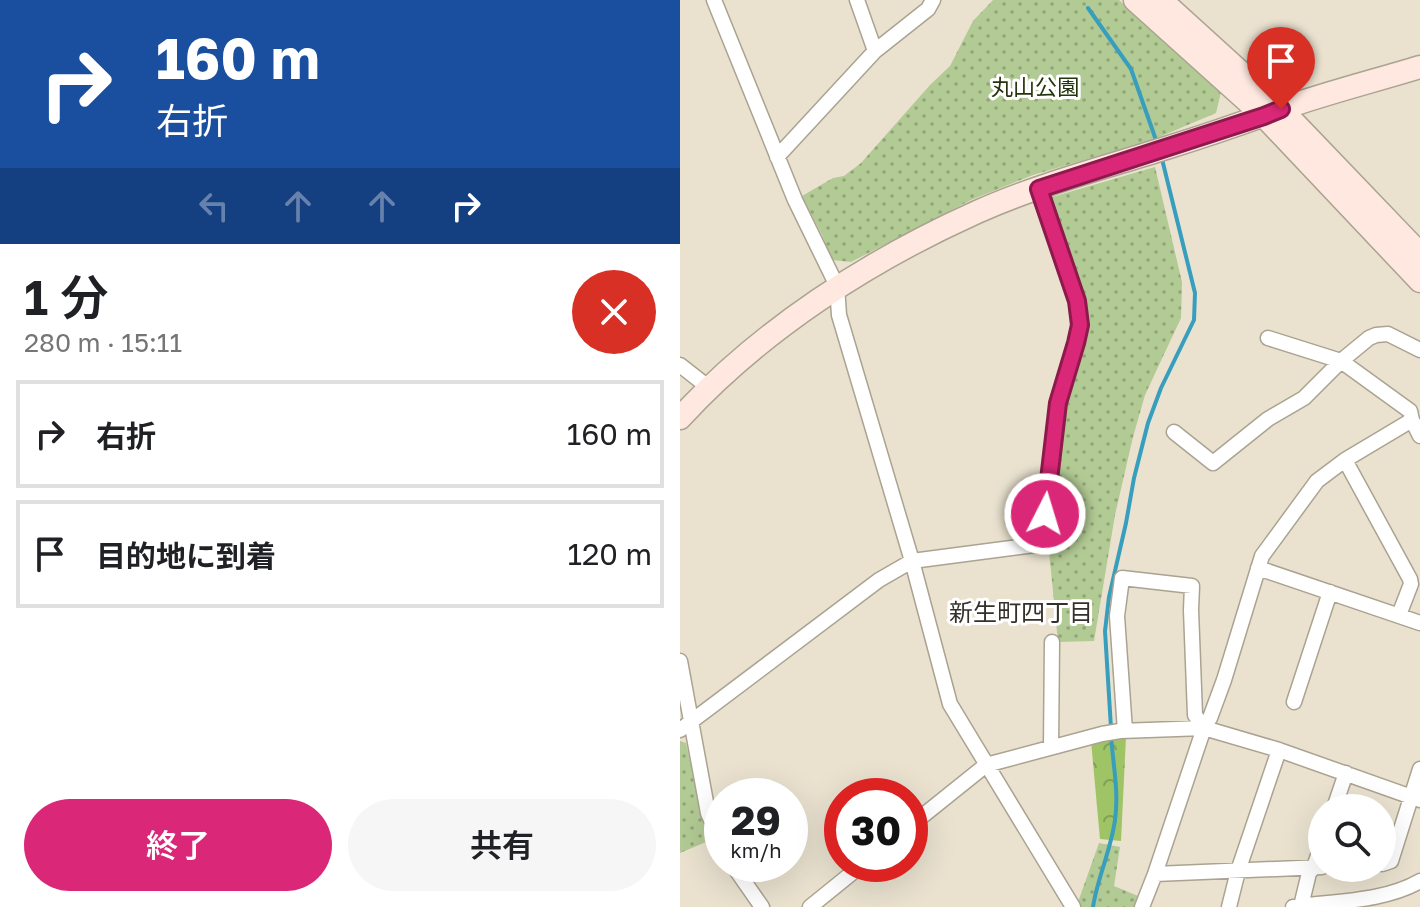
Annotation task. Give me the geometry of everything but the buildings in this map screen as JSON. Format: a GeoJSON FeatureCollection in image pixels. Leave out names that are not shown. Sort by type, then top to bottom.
{"type":"FeatureCollection","features":[{"type":"Feature","properties":{"kind":"street"},"geometry":{"type":"LineString","coordinates":[[714,0],[795,200],[837,286],[839,315],[912,561],[950,704],[1073,907]]}},
{"type":"Feature","properties":{"kind":"street"},"geometry":{"type":"LineString","coordinates":[[857,0],[875,51]]}},
{"type":"Feature","properties":{"kind":"street"},"geometry":{"type":"LineString","coordinates":[[777,157],[875,51],[928,9],[933,0]]}},
{"type":"Feature","properties":{"kind":"street"},"geometry":{"type":"LineString","coordinates":[[1135,0],[1272,113],[1420,281]]}},
{"type":"Feature","properties":{"kind":"street"},"geometry":{"type":"LineString","coordinates":[[1161,0],[1272,113],[1420,254]]}},
{"type":"Feature","properties":{"kind":"street"},"geometry":{"type":"LineString","coordinates":[[680,418],[708,387],[761,342],[837,286],[977,212],[1039,189],[1420,67]]}},
{"type":"Feature","properties":{"kind":"street"},"geometry":{"type":"LineString","coordinates":[[685,726],[879,580],[912,561],[1042,544],[1058,403],[1080,325],[1077,301],[1039,189]]}},
{"type":"Feature","properties":{"kind":"street"},"geometry":{"type":"LineString","coordinates":[[1174,432],[1213,463],[1268,419],[1304,398],[1369,338],[1388,334],[1420,350]]}},
{"type":"Feature","properties":{"kind":"street"},"geometry":{"type":"LineString","coordinates":[[1268,338],[1341,361],[1410,411],[1420,436]]}},
{"type":"Feature","properties":{"kind":"street"},"geometry":{"type":"LineString","coordinates":[[680,365],[708,387]]}},
{"type":"Feature","properties":{"kind":"street"},"geometry":{"type":"LineString","coordinates":[[1142,907],[1204,728],[1224,680],[1262,556],[1317,481],[1345,460],[1412,420]]}},
{"type":"Feature","properties":{"kind":"street"},"geometry":{"type":"LineString","coordinates":[[1345,460],[1410,579],[1411,584],[1399,615]]}},
{"type":"Feature","properties":{"kind":"street"},"geometry":{"type":"LineString","coordinates":[[1258,568],[1420,623]]}},
{"type":"Feature","properties":{"kind":"street"},"geometry":{"type":"LineString","coordinates":[[1121,731],[1117,616],[1122,578],[1192,586],[1195,715],[1204,728]]}},
{"type":"Feature","properties":{"kind":"street"},"geometry":{"type":"LineString","coordinates":[[1294,702],[1330,592]]}},
{"type":"Feature","properties":{"kind":"street"},"geometry":{"type":"LineString","coordinates":[[1051,747],[1052,642]]}},
{"type":"Feature","properties":{"kind":"street"},"geometry":{"type":"LineString","coordinates":[[680,661],[685,726],[704,798]]}},
{"type":"Feature","properties":{"kind":"street"},"geometry":{"type":"LineString","coordinates":[[928,812],[986,765],[1102,734],[1204,728],[1279,750],[1416,798]]}},
{"type":"Feature","properties":{"kind":"street"},"geometry":{"type":"LineString","coordinates":[[1229,907],[1279,750]]}},
{"type":"Feature","properties":{"kind":"street"},"geometry":{"type":"LineString","coordinates":[[1396,848],[1416,798],[1420,769]]}},
{"type":"Feature","properties":{"kind":"street"},"geometry":{"type":"LineString","coordinates":[[1339,794],[1346,773]]}},
{"type":"Feature","properties":{"kind":"street"},"geometry":{"type":"LineString","coordinates":[[1155,874],[1308,868]]}},
{"type":"Feature","properties":{"kind":"street"},"geometry":{"type":"LineString","coordinates":[[1308,876],[1297,906],[1385,895],[1407,889],[1420,881]]}},
{"type":"Feature","properties":{"kind":"street"},"geometry":{"type":"LineString","coordinates":[[745,882],[762,907]]}},
{"type":"Feature","properties":{"kind":"street"},"geometry":{"type":"LineString","coordinates":[[810,907],[841,882]]}},
{"type":"Feature","properties":{"kind":"green space","name":"丸山公園"},"geometry":{"type":"Polygon","coordinates":[[[993,0],[1119,0],[1221,92],[1216,113],[1152,140],[1033,175],[971,200],[851,262],[832,260],[802,196],[833,178],[844,176],[861,163],[950,66],[973,21],[993,0]]]}},
{"type":"Feature","properties":{"kind":"green space"},"geometry":{"type":"Polygon","coordinates":[[[1155,167],[1182,282],[1181,318],[1145,395],[1133,437],[1115,515],[1094,641],[1058,642],[1049,551],[1062,407],[1082,346],[1050,204],[1052,197],[1155,167]]]}},
{"type":"Feature","properties":{"kind":"green space"},"geometry":{"type":"Polygon","coordinates":[[[1126,737],[1121,841],[1100,839],[1091,741],[1126,737]]]}},
{"type":"Feature","properties":{"kind":"green space"},"geometry":{"type":"Polygon","coordinates":[[[680,741],[686,743],[704,819],[704,843],[680,853],[680,741]]]}},
{"type":"Feature","properties":{"kind":"green space"},"geometry":{"type":"Polygon","coordinates":[[[1099,843],[1120,847],[1114,886],[1138,896],[1137,907],[1079,907],[1078,902],[1099,843]]]}},
{"type":"Feature","properties":{"kind":"waterway"},"geometry":{"type":"LineString","coordinates":[[1088,8],[1131,69],[1157,143]]}},
{"type":"Feature","properties":{"kind":"waterway"},"geometry":{"type":"LineString","coordinates":[[1111,728],[1105,631],[1109,597],[1148,423],[1161,388],[1194,320],[1195,293],[1161,155]]}},
{"type":"Feature","properties":{"kind":"waterway"},"geometry":{"type":"LineString","coordinates":[[1093,907],[1115,820],[1116,788],[1111,736]]}},
{"type":"Feature","properties":{"kind":"district","name":"新生町四丁目"},"geometry":{"type":"Point","coordinates":[1021,611]}},
{"type":"Feature","properties":{"kind":"route"},"geometry":{"type":"LineString","coordinates":[[1045,514],[1058,403],[1080,325],[1077,301],[1039,189],[1281,109]]}}]}
